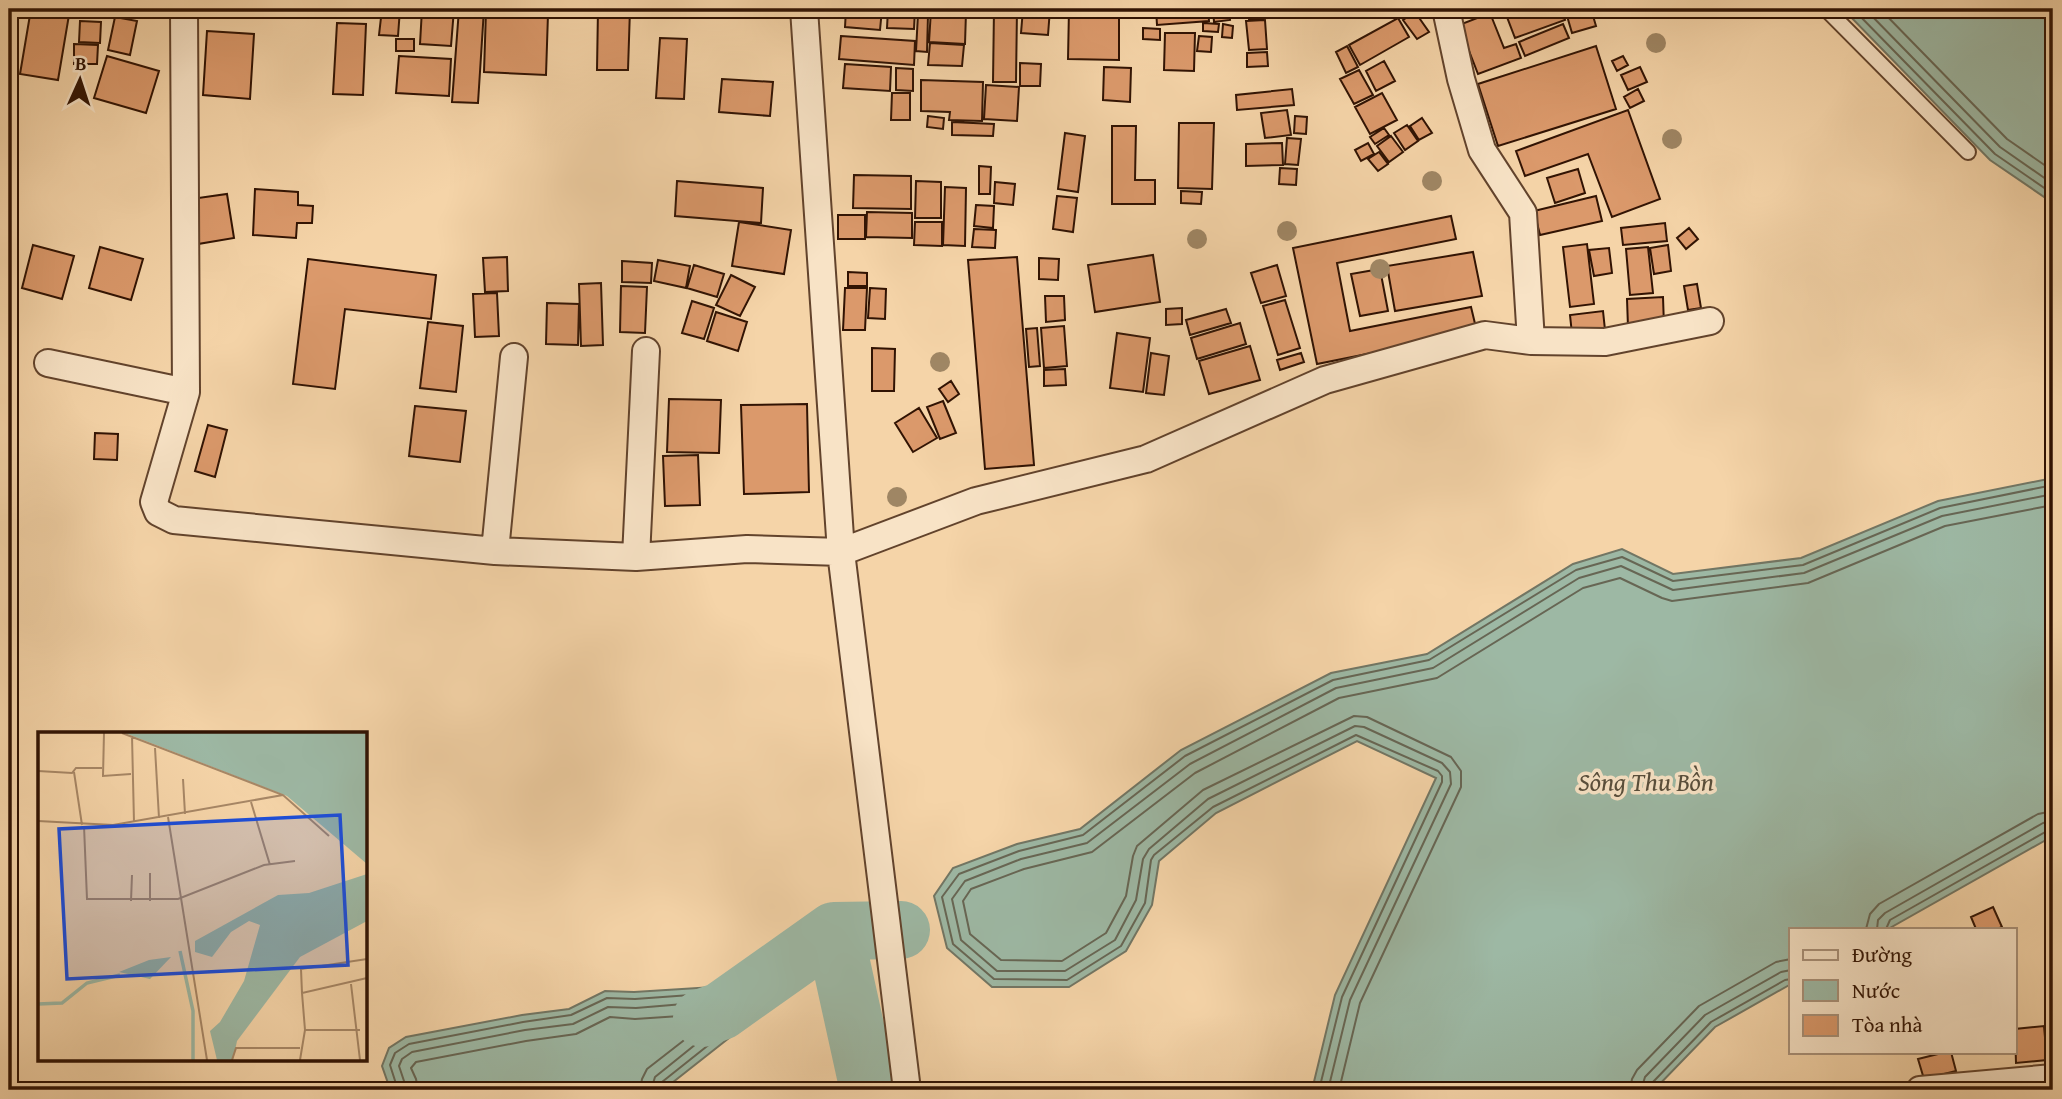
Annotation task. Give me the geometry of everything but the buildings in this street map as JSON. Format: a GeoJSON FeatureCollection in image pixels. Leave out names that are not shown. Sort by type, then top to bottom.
{"type":"FeatureCollection","features":[{"type":"Feature","properties":{"kind":"street"},"geometry":{"type":"LineString","coordinates":[[184,9],[186,392],[154,502],[158,512],[167,518],[495,551],[636,557],[747,549],[841,552],[976,501],[1146,459],[1325,380],[1485,335],[1531,341],[1605,342],[1710,321]]}},
{"type":"Feature","properties":{"kind":"street"},"geometry":{"type":"LineString","coordinates":[[804,9],[841,552],[907,1090]]}},
{"type":"Feature","properties":{"kind":"street"},"geometry":{"type":"LineString","coordinates":[[1446,9],[1461,79],[1482,150],[1522,213],[1531,341]]}},
{"type":"Feature","properties":{"kind":"street"},"geometry":{"type":"LineString","coordinates":[[636,557],[646,351]]}},
{"type":"Feature","properties":{"kind":"street"},"geometry":{"type":"LineString","coordinates":[[495,551],[514,357]]}},
{"type":"Feature","properties":{"kind":"street"},"geometry":{"type":"LineString","coordinates":[[48,363],[186,392]]}},
{"type":"Feature","properties":{"kind":"street"},"geometry":{"type":"LineString","coordinates":[[1920,1090],[2053,1078]]}},
{"type":"Feature","properties":{"kind":"lane"},"geometry":{"type":"LineString","coordinates":[[1826,9],[1968,152]]}},
{"type":"Feature","properties":{"kind":"water"},"geometry":{"type":"Polygon","coordinates":[[[1843,9],[2053,9],[2053,203],[1990,160],[1843,9]]]}},
{"type":"Feature","properties":{"kind":"water","name":"Sông Thu Bồn"},"geometry":{"type":"Polygon","coordinates":[[[2053,478],[2053,836],[1890,928],[1789,928],[1789,985],[1715,1027],[1654,1090],[1312,1090],[1335,995],[1436,778],[1357,741],[1216,813],[1159,861],[1152,905],[1126,951],[1069,987],[992,987],[947,948],[934,896],[953,868],[1017,844],[1080,829],[1181,750],[1331,673],[1427,654],[1573,564],[1622,549],[1673,574],[1801,558],[1938,501],[2053,478]]]}},
{"type":"Feature","properties":{"kind":"water"},"geometry":{"type":"Polygon","coordinates":[[[750,970],[767,974],[768,977],[757,1016],[663,1090],[397,1090],[389,1086],[382,1066],[389,1048],[406,1037],[569,1009],[605,991],[634,992],[730,986],[750,970]]]}},
{"type":"Feature","properties":{"kind":"waterway"},"geometry":{"type":"LineString","coordinates":[[702,1018],[721,1011],[834,931],[901,930]]}},
{"type":"Feature","properties":{"kind":"waterway"},"geometry":{"type":"LineString","coordinates":[[834,931],[869,1090]]}},
{"type":"Feature","properties":{"kind":"waterway"},"geometry":{"type":"LineString","coordinates":[[364,1090],[389,1086]]}}]}
